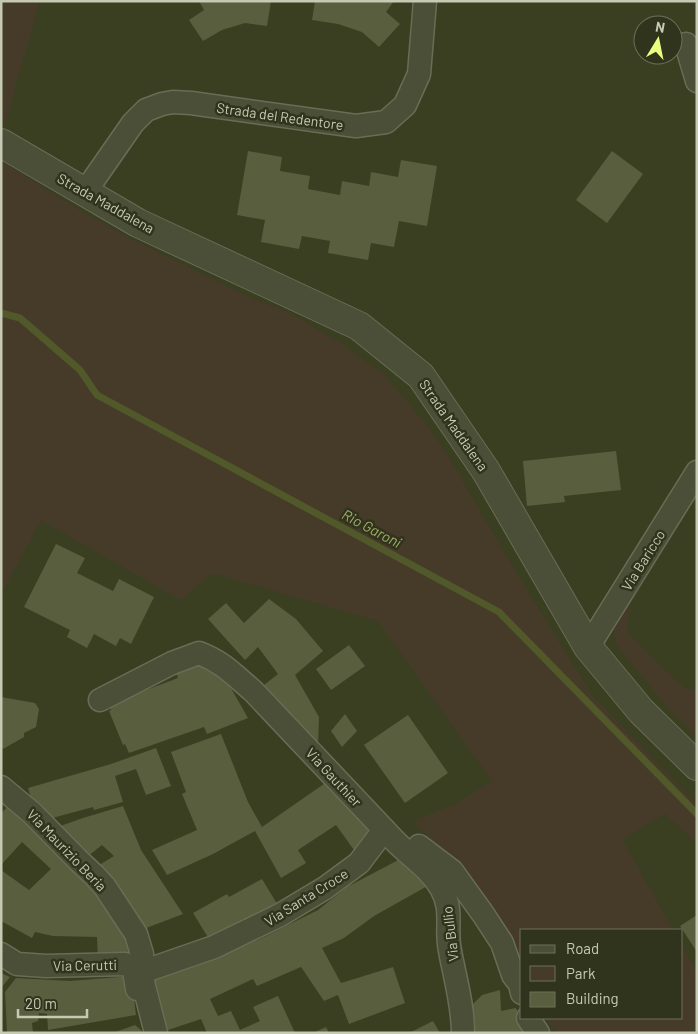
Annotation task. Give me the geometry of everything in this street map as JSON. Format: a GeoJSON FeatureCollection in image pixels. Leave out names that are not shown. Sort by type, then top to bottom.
{"type":"FeatureCollection","features":[{"type":"Feature","properties":{"kind":"street","name":"Strada del Redentore"},"geometry":{"type":"LineString","coordinates":[[85,192],[133,123],[146,110],[162,104],[173,102],[191,103],[356,126],[386,122],[405,105],[419,74],[425,1]]}},
{"type":"Feature","properties":{"kind":"street"},"geometry":{"type":"LineString","coordinates":[[686,44],[697,81]]}},
{"type":"Feature","properties":{"kind":"street","name":"Strada Maddalena"},"geometry":{"type":"LineString","coordinates":[[1,143],[138,223],[359,326],[420,376],[486,471],[588,647],[641,711],[697,766]]}},
{"type":"Feature","properties":{"kind":"street","name":"Via Baricco"},"geometry":{"type":"LineString","coordinates":[[588,647],[697,472]]}},
{"type":"Feature","properties":{"kind":"street","name":"Via Gauthier"},"geometry":{"type":"LineString","coordinates":[[100,700],[172,663],[198,652],[214,658],[254,690],[384,830],[421,846],[452,871],[502,943],[513,975],[520,984]]}},
{"type":"Feature","properties":{"kind":"street"},"geometry":{"type":"LineString","coordinates":[[1,771],[32,813]]}},
{"type":"Feature","properties":{"kind":"street","name":"Via Maurizio Beria"},"geometry":{"type":"LineString","coordinates":[[1,787],[32,813],[105,887],[136,934],[142,954],[142,972],[156,1033]]}},
{"type":"Feature","properties":{"kind":"street","name":"Via Santa Croce"},"geometry":{"type":"LineString","coordinates":[[142,972],[214,946],[257,927],[325,888],[359,863],[384,830]]}},
{"type":"Feature","properties":{"kind":"street","name":"Via Bullio"},"geometry":{"type":"LineString","coordinates":[[384,830],[429,871],[442,888],[449,907],[449,950],[455,971],[463,1018],[463,1033]]}},
{"type":"Feature","properties":{"kind":"street","name":"Via Cerutti"},"geometry":{"type":"LineString","coordinates":[[1,954],[17,964],[46,966],[125,964],[131,966],[134,971],[141,1010],[150,1033]]}},
{"type":"Feature","properties":{"kind":"street"},"geometry":{"type":"LineString","coordinates":[[529,1019],[538,1033]]}},
{"type":"Feature","properties":{"kind":"green space"},"geometry":{"type":"Polygon","coordinates":[[[1,1],[40,1],[5,123],[1,120],[1,1]]]}},
{"type":"Feature","properties":{"kind":"green space"},"geometry":{"type":"Polygon","coordinates":[[[1,161],[71,205],[127,237],[251,298],[290,313],[340,343],[381,372],[409,403],[449,458],[591,694],[697,805],[697,843],[665,814],[622,839],[672,929],[520,929],[520,968],[482,891],[413,821],[455,804],[492,781],[378,621],[212,573],[181,600],[41,520],[4,589],[1,588],[1,161]]]}},
{"type":"Feature","properties":{"kind":"green space"},"geometry":{"type":"Polygon","coordinates":[[[630,598],[627,632],[685,689],[697,689],[697,737],[668,708],[616,644],[614,625],[630,598]]]}},
{"type":"Feature","properties":{"kind":"green space"},"geometry":{"type":"Polygon","coordinates":[[[683,947],[697,972],[697,1033],[558,1033],[546,1020],[683,1019],[683,947]]]}},
{"type":"Feature","properties":{"kind":"building"},"geometry":{"type":"Polygon","coordinates":[[[199,1],[271,1],[267,26],[245,23],[222,30],[203,41],[189,20],[204,10],[199,1]]]}},
{"type":"Feature","properties":{"kind":"building"},"geometry":{"type":"Polygon","coordinates":[[[315,1],[394,1],[386,12],[400,24],[379,47],[362,32],[338,24],[312,20],[315,1]]]}},
{"type":"Feature","properties":{"kind":"building"},"geometry":{"type":"Polygon","coordinates":[[[248,151],[282,157],[280,171],[310,176],[308,189],[340,195],[342,181],[369,186],[371,172],[398,177],[401,160],[437,166],[427,226],[399,221],[394,247],[371,243],[368,260],[328,253],[330,241],[302,236],[299,249],[261,242],[265,220],[237,215],[248,151]]]}},
{"type":"Feature","properties":{"kind":"building"},"geometry":{"type":"Polygon","coordinates":[[[612,151],[643,174],[607,223],[576,200],[612,151]]]}},
{"type":"Feature","properties":{"kind":"building"},"geometry":{"type":"Polygon","coordinates":[[[616,451],[621,490],[564,496],[565,502],[527,506],[523,461],[616,451]]]}},
{"type":"Feature","properties":{"kind":"building"},"geometry":{"type":"Polygon","coordinates":[[[56,544],[85,558],[77,573],[113,591],[119,579],[154,597],[131,644],[120,638],[116,646],[94,634],[87,648],[67,637],[70,630],[24,607],[56,544]]]}},
{"type":"Feature","properties":{"kind":"building"},"geometry":{"type":"Polygon","coordinates":[[[269,599],[296,619],[323,651],[295,675],[319,717],[318,746],[264,685],[278,674],[258,647],[245,660],[208,619],[226,603],[244,623],[269,599]]]}},
{"type":"Feature","properties":{"kind":"building"},"geometry":{"type":"Polygon","coordinates":[[[349,645],[365,666],[331,690],[316,669],[349,645]]]}},
{"type":"Feature","properties":{"kind":"building"},"geometry":{"type":"Polygon","coordinates":[[[198,662],[228,683],[248,718],[207,734],[204,727],[129,753],[125,744],[123,745],[109,711],[111,710],[109,704],[178,678],[176,671],[198,662]]]}},
{"type":"Feature","properties":{"kind":"building"},"geometry":{"type":"Polygon","coordinates":[[[1,697],[35,703],[39,709],[36,727],[24,733],[24,737],[3,749],[1,745],[1,697]]]}},
{"type":"Feature","properties":{"kind":"building"},"geometry":{"type":"Polygon","coordinates":[[[345,714],[357,731],[342,747],[331,731],[345,714]]]}},
{"type":"Feature","properties":{"kind":"building"},"geometry":{"type":"Polygon","coordinates":[[[408,715],[448,773],[405,803],[364,745],[408,715]]]}},
{"type":"Feature","properties":{"kind":"building"},"geometry":{"type":"Polygon","coordinates":[[[221,734],[248,802],[262,827],[331,779],[369,826],[371,835],[354,850],[336,825],[298,850],[306,863],[281,878],[255,831],[213,854],[167,875],[152,850],[197,830],[182,794],[186,792],[171,752],[221,734]]]}},
{"type":"Feature","properties":{"kind":"building"},"geometry":{"type":"Polygon","coordinates":[[[156,748],[171,786],[146,795],[136,769],[115,776],[123,802],[94,810],[93,807],[45,820],[35,813],[28,788],[111,764],[156,748]]]}},
{"type":"Feature","properties":{"kind":"building"},"geometry":{"type":"Polygon","coordinates":[[[10,805],[86,876],[129,936],[130,961],[98,962],[97,937],[53,936],[35,932],[32,938],[1,921],[1,870],[29,890],[51,869],[22,842],[1,865],[1,813],[10,805]]]}},
{"type":"Feature","properties":{"kind":"building"},"geometry":{"type":"Polygon","coordinates":[[[123,806],[141,850],[183,914],[141,930],[96,867],[114,856],[102,845],[83,860],[52,829],[123,806]]]}},
{"type":"Feature","properties":{"kind":"building"},"geometry":{"type":"Polygon","coordinates":[[[404,857],[431,884],[374,916],[344,938],[322,948],[341,983],[393,967],[405,1003],[349,1024],[338,995],[324,1001],[301,967],[257,986],[253,979],[210,999],[218,1016],[231,1011],[240,1030],[260,1021],[253,1007],[278,996],[295,1033],[207,1033],[201,1019],[168,1030],[148,982],[207,962],[264,937],[318,910],[347,887],[404,857]]]}},
{"type":"Feature","properties":{"kind":"building"},"geometry":{"type":"Polygon","coordinates":[[[262,879],[279,907],[245,922],[243,919],[209,939],[193,913],[227,894],[229,897],[262,879]]]}},
{"type":"Feature","properties":{"kind":"building"},"geometry":{"type":"Polygon","coordinates":[[[697,915],[697,952],[683,929],[680,926],[697,915]]]}},
{"type":"Feature","properties":{"kind":"building"},"geometry":{"type":"Polygon","coordinates":[[[1,973],[10,977],[1,988],[1,973]]]}},
{"type":"Feature","properties":{"kind":"building"},"geometry":{"type":"Polygon","coordinates":[[[131,976],[136,1015],[48,1030],[47,1014],[39,1013],[38,1021],[32,1023],[33,1033],[7,1033],[5,992],[16,978],[70,981],[131,976]]]}},
{"type":"Feature","properties":{"kind":"building"},"geometry":{"type":"Polygon","coordinates":[[[500,990],[501,1011],[516,1008],[528,1033],[471,1033],[471,1006],[482,995],[500,990]]]}},
{"type":"Feature","properties":{"kind":"building"},"geometry":{"type":"Polygon","coordinates":[[[433,1021],[440,1033],[409,1033],[433,1021]]]}},
{"type":"Feature","properties":{"kind":"building"},"geometry":{"type":"Polygon","coordinates":[[[135,1025],[143,1033],[113,1033],[135,1025]]]}},
{"type":"Feature","properties":{"kind":"building"},"geometry":{"type":"Polygon","coordinates":[[[326,1027],[329,1033],[313,1033],[326,1027]]]}},
{"type":"Feature","properties":{"kind":"waterway","name":"Rio Garoni"},"geometry":{"type":"LineString","coordinates":[[1,313],[20,318],[80,370],[97,395],[499,612],[697,814]]}}]}
